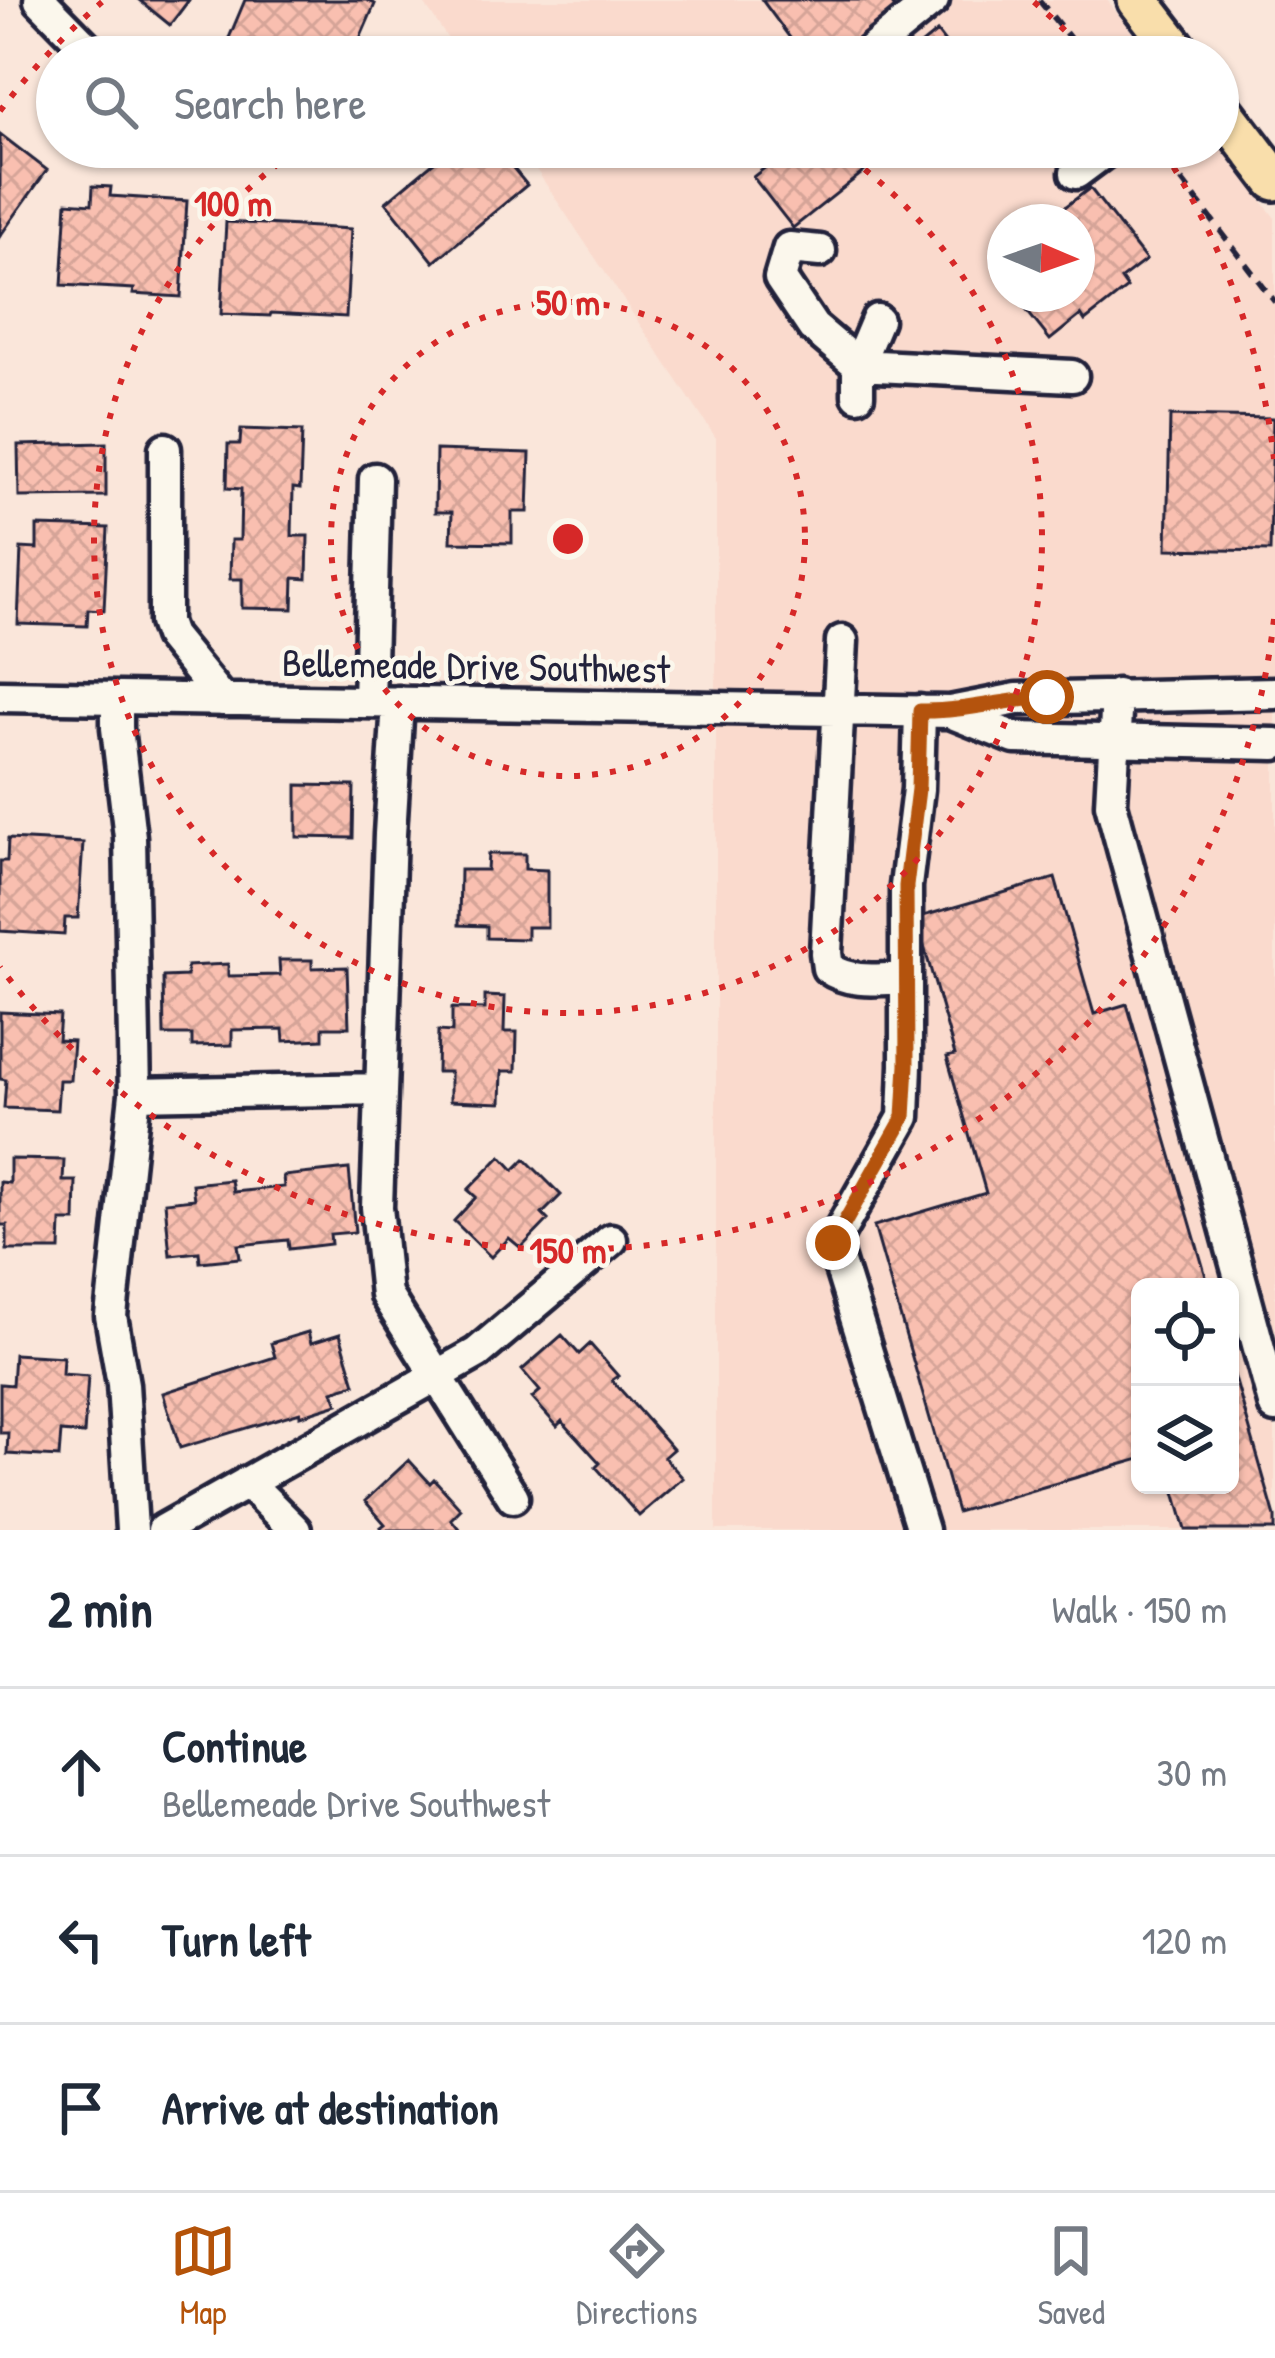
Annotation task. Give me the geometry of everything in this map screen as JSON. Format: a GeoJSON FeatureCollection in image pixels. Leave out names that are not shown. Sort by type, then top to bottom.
{"type":"FeatureCollection","features":[{"type":"Feature","properties":{"kind":"main road"},"geometry":{"type":"LineString","coordinates":[[1138,0],[1166,36]]}},
{"type":"Feature","properties":{"kind":"main road"},"geometry":{"type":"LineString","coordinates":[[1239,133],[1275,180]]}},
{"type":"Feature","properties":{"kind":"street"},"geometry":{"type":"LineString","coordinates":[[40,0],[75,36]]}},
{"type":"Feature","properties":{"kind":"street"},"geometry":{"type":"LineString","coordinates":[[889,36],[933,0]]}},
{"type":"Feature","properties":{"kind":"street"},"geometry":{"type":"LineString","coordinates":[[1076,173],[1082,168]]}},
{"type":"Feature","properties":{"kind":"street"},"geometry":{"type":"LineString","coordinates":[[820,250],[789,248],[780,278],[858,380]]}},
{"type":"Feature","properties":{"kind":"street"},"geometry":{"type":"LineString","coordinates":[[858,380],[877,320]]}},
{"type":"Feature","properties":{"kind":"street"},"geometry":{"type":"LineString","coordinates":[[858,380],[1072,376]]}},
{"type":"Feature","properties":{"kind":"street"},"geometry":{"type":"LineString","coordinates":[[165,449],[165,622],[170,636],[222,700]]}},
{"type":"Feature","properties":{"kind":"street"},"geometry":{"type":"LineString","coordinates":[[375,479],[384,702],[377,1208],[386,1295],[514,1497]]}},
{"type":"Feature","properties":{"kind":"street"},"geometry":{"type":"LineString","coordinates":[[842,640],[828,968],[858,979],[906,978]]}},
{"type":"Feature","properties":{"kind":"street","name":"Bellemeade Drive Southwest"},"geometry":{"type":"LineString","coordinates":[[0,696],[935,712],[1017,699],[1275,693]]}},
{"type":"Feature","properties":{"kind":"street"},"geometry":{"type":"LineString","coordinates":[[1117,695],[1112,804],[1275,1407]]}},
{"type":"Feature","properties":{"kind":"street"},"geometry":{"type":"LineString","coordinates":[[117,699],[130,837],[135,1094],[111,1316],[123,1384],[132,1530]]}},
{"type":"Feature","properties":{"kind":"street"},"geometry":{"type":"LineString","coordinates":[[922,1530],[833,1243],[904,1117],[906,886],[918,789],[935,712]]}},
{"type":"Feature","properties":{"kind":"street","name":"Bellemeade Drive Southwest"},"geometry":{"type":"LineString","coordinates":[[935,712],[1015,738],[1275,744]]}},
{"type":"Feature","properties":{"kind":"street"},"geometry":{"type":"LineString","coordinates":[[135,1094],[381,1089]]}},
{"type":"Feature","properties":{"kind":"street"},"geometry":{"type":"LineString","coordinates":[[163,1530],[477,1353],[611,1240]]}},
{"type":"Feature","properties":{"kind":"street"},"geometry":{"type":"LineString","coordinates":[[247,1482],[296,1530]]}},
{"type":"Feature","properties":{"kind":"path"},"geometry":{"type":"LineString","coordinates":[[1039,0],[1068,36]]}},
{"type":"Feature","properties":{"kind":"path"},"geometry":{"type":"LineString","coordinates":[[1172,168],[1275,302]]}},
{"type":"Feature","properties":{"kind":"shaded area"},"geometry":{"type":"Polygon","coordinates":[[[422,0],[1107,0],[1135,36],[446,36],[422,0]]]}},
{"type":"Feature","properties":{"kind":"shaded area"},"geometry":{"type":"Polygon","coordinates":[[[535,168],[1236,168],[1275,218],[1275,1530],[716,1530],[716,438],[535,168]]]}},
{"type":"Feature","properties":{"kind":"building"},"geometry":{"type":"Polygon","coordinates":[[[139,0],[189,0],[170,25],[139,0]]]}},
{"type":"Feature","properties":{"kind":"building"},"geometry":{"type":"Polygon","coordinates":[[[245,0],[366,0],[375,4],[361,36],[230,36],[245,0]]]}},
{"type":"Feature","properties":{"kind":"building"},"geometry":{"type":"Polygon","coordinates":[[[762,0],[889,0],[905,22],[886,36],[789,36],[762,0]]]}},
{"type":"Feature","properties":{"kind":"building"},"geometry":{"type":"Polygon","coordinates":[[[0,134],[36,162],[36,168],[47,170],[0,236],[0,134]]]}},
{"type":"Feature","properties":{"kind":"building"},"geometry":{"type":"Polygon","coordinates":[[[427,168],[513,168],[527,185],[434,262],[386,202],[427,168]]]}},
{"type":"Feature","properties":{"kind":"building"},"geometry":{"type":"Polygon","coordinates":[[[764,168],[869,168],[793,228],[753,177],[764,168]]]}},
{"type":"Feature","properties":{"kind":"building"},"geometry":{"type":"Polygon","coordinates":[[[93,186],[111,187],[110,196],[187,201],[181,297],[62,285],[67,202],[92,204],[93,186]]]}},
{"type":"Feature","properties":{"kind":"building"},"geometry":{"type":"Polygon","coordinates":[[[1090,188],[1146,260],[1121,279],[1127,288],[1085,321],[1081,315],[1050,340],[1028,312],[1095,312],[1095,204],[1069,204],[1090,188]]]}},
{"type":"Feature","properties":{"kind":"building"},"geometry":{"type":"Polygon","coordinates":[[[226,222],[351,229],[346,317],[221,314],[226,222]]]}},
{"type":"Feature","properties":{"kind":"building"},"geometry":{"type":"Polygon","coordinates":[[[1170,416],[1273,418],[1270,551],[1167,549],[1170,416]]]}},
{"type":"Feature","properties":{"kind":"building"},"geometry":{"type":"Polygon","coordinates":[[[241,429],[302,431],[292,536],[308,536],[307,579],[294,578],[293,609],[242,608],[242,579],[230,579],[231,540],[240,540],[241,489],[227,488],[228,444],[240,444],[241,429]]]}},
{"type":"Feature","properties":{"kind":"building"},"geometry":{"type":"Polygon","coordinates":[[[106,443],[106,496],[19,497],[18,445],[106,443]]]}},
{"type":"Feature","properties":{"kind":"building"},"geometry":{"type":"Polygon","coordinates":[[[436,450],[530,453],[528,512],[512,512],[512,543],[451,542],[452,512],[435,512],[436,450]]]}},
{"type":"Feature","properties":{"kind":"building"},"geometry":{"type":"Polygon","coordinates":[[[37,526],[108,528],[104,610],[88,609],[87,626],[18,624],[21,548],[37,549],[37,526]]]}},
{"type":"Feature","properties":{"kind":"building"},"geometry":{"type":"Polygon","coordinates":[[[297,785],[354,786],[353,838],[297,837],[297,785]]]}},
{"type":"Feature","properties":{"kind":"building"},"geometry":{"type":"Polygon","coordinates":[[[8,839],[83,843],[78,918],[65,918],[64,935],[0,931],[0,861],[7,861],[8,839]]]}},
{"type":"Feature","properties":{"kind":"building"},"geometry":{"type":"Polygon","coordinates":[[[488,854],[525,854],[525,869],[547,870],[547,927],[527,927],[527,939],[487,938],[487,926],[459,925],[460,870],[487,870],[488,854]]]}},
{"type":"Feature","properties":{"kind":"building"},"geometry":{"type":"Polygon","coordinates":[[[1055,878],[1094,1014],[1127,1004],[1206,1278],[1131,1278],[1131,1462],[957,1512],[874,1226],[986,1193],[947,1057],[955,1055],[916,918],[1055,878]]]}},
{"type":"Feature","properties":{"kind":"building"},"geometry":{"type":"Polygon","coordinates":[[[279,960],[312,960],[312,968],[347,967],[349,1027],[323,1027],[323,1039],[284,1041],[283,1029],[232,1030],[232,1045],[192,1046],[192,1035],[164,1035],[163,977],[187,976],[187,966],[228,964],[228,976],[280,975],[279,960]]]}},
{"type":"Feature","properties":{"kind":"building"},"geometry":{"type":"Polygon","coordinates":[[[485,996],[505,997],[504,1032],[517,1032],[516,1071],[502,1071],[501,1103],[450,1101],[450,1072],[437,1072],[438,1031],[452,1032],[452,1008],[485,1009],[485,996]]]}},
{"type":"Feature","properties":{"kind":"building"},"geometry":{"type":"Polygon","coordinates":[[[0,1012],[60,1015],[58,1040],[73,1041],[70,1080],[59,1080],[57,1110],[4,1108],[0,1012]]]}},
{"type":"Feature","properties":{"kind":"building"},"geometry":{"type":"Polygon","coordinates":[[[501,1156],[514,1170],[525,1159],[561,1195],[542,1214],[548,1220],[521,1248],[509,1238],[491,1257],[454,1221],[476,1197],[468,1190],[501,1156]]]}},
{"type":"Feature","properties":{"kind":"building"},"geometry":{"type":"Polygon","coordinates":[[[10,1159],[64,1160],[63,1181],[76,1181],[75,1221],[61,1221],[60,1250],[7,1250],[7,1225],[0,1225],[0,1182],[10,1183],[10,1159]]]}},
{"type":"Feature","properties":{"kind":"building"},"geometry":{"type":"Polygon","coordinates":[[[349,1169],[355,1232],[330,1234],[331,1244],[289,1249],[288,1240],[238,1245],[240,1258],[200,1262],[199,1252],[170,1255],[165,1202],[194,1199],[192,1184],[231,1180],[233,1192],[284,1187],[283,1176],[349,1169]]]}},
{"type":"Feature","properties":{"kind":"building"},"geometry":{"type":"Polygon","coordinates":[[[308,1332],[311,1343],[340,1334],[355,1384],[333,1391],[338,1404],[180,1448],[163,1393],[275,1357],[271,1343],[308,1332]]]}},
{"type":"Feature","properties":{"kind":"building"},"geometry":{"type":"Polygon","coordinates":[[[562,1335],[579,1354],[590,1344],[618,1376],[612,1380],[673,1449],[664,1457],[683,1478],[639,1516],[562,1421],[557,1426],[532,1398],[540,1391],[522,1370],[562,1335]]]}},
{"type":"Feature","properties":{"kind":"building"},"geometry":{"type":"Polygon","coordinates":[[[14,1354],[63,1357],[62,1374],[88,1376],[84,1434],[61,1432],[59,1457],[7,1454],[8,1433],[0,1433],[0,1384],[12,1385],[14,1354]]]}},
{"type":"Feature","properties":{"kind":"building"},"geometry":{"type":"Polygon","coordinates":[[[1239,1392],[1275,1530],[1186,1530],[1176,1494],[1239,1494],[1239,1392]]]}},
{"type":"Feature","properties":{"kind":"building"},"geometry":{"type":"Polygon","coordinates":[[[409,1460],[461,1509],[451,1519],[460,1530],[383,1530],[385,1524],[365,1501],[409,1460]]]}},
{"type":"Feature","properties":{"kind":"route"},"geometry":{"type":"LineString","coordinates":[[833,1243],[904,1117],[906,886],[918,789],[920,711],[950,712],[1047,697]]}}]}
